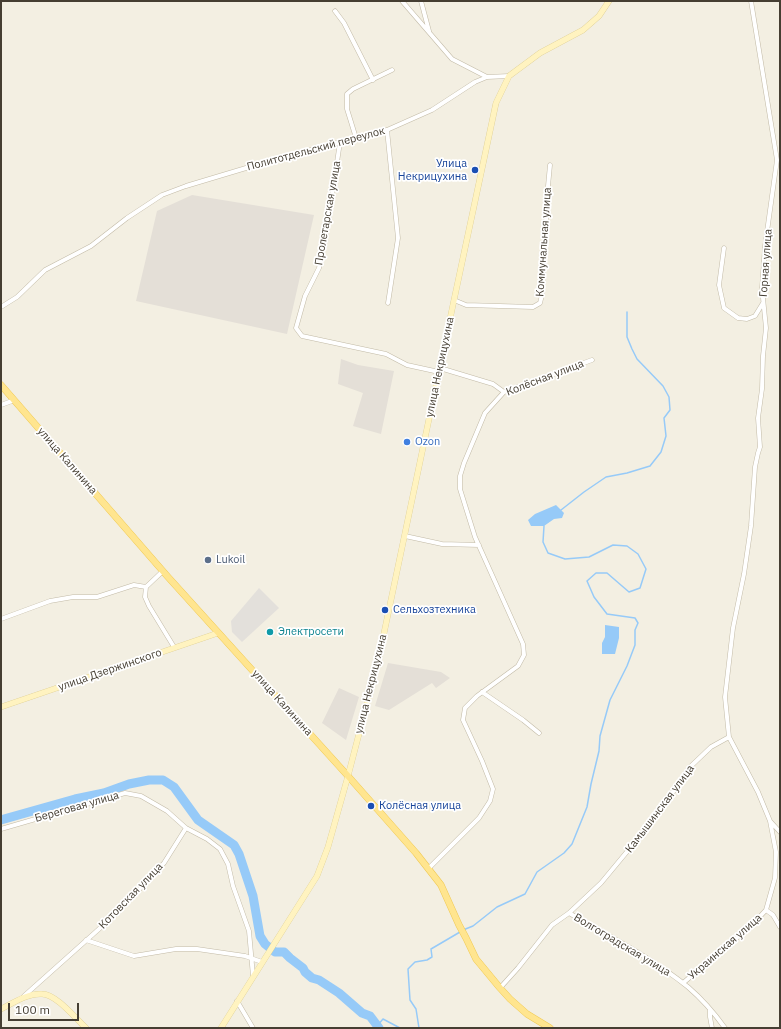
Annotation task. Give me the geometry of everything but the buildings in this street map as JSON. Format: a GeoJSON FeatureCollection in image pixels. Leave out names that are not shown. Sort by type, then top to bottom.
{"type":"FeatureCollection","features":[{"type":"Feature","properties":{"kind":"main road","name":"улица Калинина"},"geometry":{"type":"LineString","coordinates":[[1,385],[163,571],[416,853],[441,885],[476,959],[500,988],[527,1014],[550,1028]]}},
{"type":"Feature","properties":{"kind":"street"},"geometry":{"type":"LineString","coordinates":[[402,1],[452,58],[487,77]]}},
{"type":"Feature","properties":{"kind":"street"},"geometry":{"type":"LineString","coordinates":[[421,1],[430,34]]}},
{"type":"Feature","properties":{"kind":"street"},"geometry":{"type":"LineString","coordinates":[[509,76],[540,53],[583,30],[599,16],[609,1]]}},
{"type":"Feature","properties":{"kind":"street","name":"Горная улица"},"geometry":{"type":"LineString","coordinates":[[729,737],[725,697],[733,628],[744,574],[751,526],[755,467],[760,447],[758,418],[764,371],[763,356],[766,328],[762,288],[765,246],[778,160],[751,1]]}},
{"type":"Feature","properties":{"kind":"street"},"geometry":{"type":"LineString","coordinates":[[336,11],[344,23],[374,80]]}},
{"type":"Feature","properties":{"kind":"street"},"geometry":{"type":"LineString","coordinates":[[356,138],[347,109],[347,94],[353,89],[392,70]]}},
{"type":"Feature","properties":{"kind":"street","name":"Политотдельский переулок"},"geometry":{"type":"LineString","coordinates":[[1,307],[17,297],[46,270],[91,246],[162,195],[186,186],[256,165],[387,130],[432,110],[475,82],[487,77],[509,76]]}},
{"type":"Feature","properties":{"kind":"street","name":"улица Некрицухина"},"geometry":{"type":"LineString","coordinates":[[221,1028],[317,876],[328,846],[379,657],[496,103],[509,76]]}},
{"type":"Feature","properties":{"kind":"street"},"geometry":{"type":"LineString","coordinates":[[387,130],[398,238],[388,303]]}},
{"type":"Feature","properties":{"kind":"street","name":"Пролетарская улица"},"geometry":{"type":"LineString","coordinates":[[340,142],[328,223],[319,268],[305,296],[296,328],[302,336],[386,354],[407,365],[439,370]]}},
{"type":"Feature","properties":{"kind":"street","name":"Коммунальная улица"},"geometry":{"type":"LineString","coordinates":[[454,300],[466,305],[533,308],[540,304],[542,295],[550,165]]}},
{"type":"Feature","properties":{"kind":"street"},"geometry":{"type":"LineString","coordinates":[[724,248],[719,285],[724,308],[738,318],[747,319],[755,316],[763,302]]}},
{"type":"Feature","properties":{"kind":"street","name":"Колёсная улица"},"geometry":{"type":"LineString","coordinates":[[428,869],[479,818],[490,801],[494,789],[463,720],[465,708],[482,692],[518,666],[524,655],[523,644],[475,537],[460,489],[460,476],[485,414],[504,392],[592,360]]}},
{"type":"Feature","properties":{"kind":"street"},"geometry":{"type":"LineString","coordinates":[[439,370],[493,384],[504,392]]}},
{"type":"Feature","properties":{"kind":"street"},"geometry":{"type":"LineString","coordinates":[[1,405],[12,401],[16,402]]}},
{"type":"Feature","properties":{"kind":"street"},"geometry":{"type":"LineString","coordinates":[[405,536],[442,544],[479,545]]}},
{"type":"Feature","properties":{"kind":"street"},"geometry":{"type":"LineString","coordinates":[[163,571],[146,587],[145,597],[174,647]]}},
{"type":"Feature","properties":{"kind":"street"},"geometry":{"type":"LineString","coordinates":[[1,619],[50,601],[73,597],[97,597],[134,586],[146,587]]}},
{"type":"Feature","properties":{"kind":"street","name":"улица Дзержинского"},"geometry":{"type":"LineString","coordinates":[[1,707],[218,633]]}},
{"type":"Feature","properties":{"kind":"street"},"geometry":{"type":"LineString","coordinates":[[482,692],[523,720],[539,734]]}},
{"type":"Feature","properties":{"kind":"street","name":"Украинская улица"},"geometry":{"type":"LineString","coordinates":[[683,983],[751,926],[766,910],[776,878],[776,852],[770,820],[758,792],[729,737]]}},
{"type":"Feature","properties":{"kind":"street","name":"Камышинская улица"},"geometry":{"type":"LineString","coordinates":[[500,988],[552,925],[569,913],[601,883],[656,818],[690,767],[711,747],[729,737]]}},
{"type":"Feature","properties":{"kind":"street","name":"Береговая улица"},"geometry":{"type":"LineString","coordinates":[[1,829],[124,793],[141,796],[161,807],[186,828],[207,839],[220,849],[228,864],[233,886],[249,931],[253,976]]}},
{"type":"Feature","properties":{"kind":"street"},"geometry":{"type":"LineString","coordinates":[[770,820],[780,832]]}},
{"type":"Feature","properties":{"kind":"street","name":"Котовская улица"},"geometry":{"type":"LineString","coordinates":[[1,1009],[22,998],[118,912],[164,863],[186,828]]}},
{"type":"Feature","properties":{"kind":"street","name":"Украинская улица"},"geometry":{"type":"LineString","coordinates":[[766,910],[773,915],[780,927]]}},
{"type":"Feature","properties":{"kind":"street","name":"Волгоградская улица"},"geometry":{"type":"LineString","coordinates":[[569,913],[658,965],[683,983],[710,1010],[725,1028]]}},
{"type":"Feature","properties":{"kind":"street","name":"Котовская улица"},"geometry":{"type":"LineString","coordinates":[[86,940],[134,956],[176,949],[197,949],[245,956],[263,961]]}},
{"type":"Feature","properties":{"kind":"street","name":"Котовская улица"},"geometry":{"type":"LineString","coordinates":[[22,998],[43,994],[56,999],[86,1028]]}},
{"type":"Feature","properties":{"kind":"street"},"geometry":{"type":"LineString","coordinates":[[237,1002],[254,1028]]}},
{"type":"Feature","properties":{"kind":"street"},"geometry":{"type":"LineString","coordinates":[[710,1010],[712,1028]]}},
{"type":"Feature","properties":{"kind":"shaded area"},"geometry":{"type":"Polygon","coordinates":[[[192,195],[314,215],[287,334],[136,301],[157,211],[192,195]]]}},
{"type":"Feature","properties":{"kind":"shaded area"},"geometry":{"type":"Polygon","coordinates":[[[341,359],[358,365],[394,371],[381,434],[353,426],[363,393],[338,384],[341,359]]]}},
{"type":"Feature","properties":{"kind":"shaded area"},"geometry":{"type":"Polygon","coordinates":[[[259,588],[279,608],[242,642],[232,632],[231,621],[259,588]]]}},
{"type":"Feature","properties":{"kind":"shaded area"},"geometry":{"type":"Polygon","coordinates":[[[388,663],[441,672],[450,678],[436,688],[432,683],[389,710],[375,706],[388,663]]]}},
{"type":"Feature","properties":{"kind":"shaded area"},"geometry":{"type":"Polygon","coordinates":[[[339,688],[359,697],[346,740],[322,723],[339,688]]]}},
{"type":"Feature","properties":{"kind":"water"},"geometry":{"type":"Polygon","coordinates":[[[556,505],[564,513],[562,518],[554,519],[544,526],[531,526],[528,520],[535,514],[556,505]]]}},
{"type":"Feature","properties":{"kind":"water"},"geometry":{"type":"Polygon","coordinates":[[[605,625],[619,627],[619,638],[615,654],[602,654],[602,643],[605,637],[605,625]]]}},
{"type":"Feature","properties":{"kind":"waterway"},"geometry":{"type":"LineString","coordinates":[[561,510],[606,477],[627,473],[650,466],[661,452],[666,436],[664,418],[670,410],[669,397],[663,386],[637,359],[632,349],[627,337],[627,312]]}},
{"type":"Feature","properties":{"kind":"waterway"},"geometry":{"type":"LineString","coordinates":[[463,930],[473,926],[497,907],[525,894],[537,872],[564,853],[572,844],[587,807],[599,751],[600,736],[610,700],[627,666],[635,645],[635,630],[638,623],[635,618],[607,614],[594,597],[587,581],[596,573],[607,573],[629,592],[640,588],[646,569],[638,554],[627,546],[613,545],[589,557],[565,559],[548,553],[543,542],[544,526]]}},
{"type":"Feature","properties":{"kind":"waterway"},"geometry":{"type":"LineString","coordinates":[[1,820],[75,799],[104,793],[129,784],[149,780],[163,780],[174,787],[198,820],[234,845],[239,854],[253,896],[260,936],[265,944],[275,952],[284,952],[303,968],[312,978],[319,980],[339,993],[362,1013],[370,1016],[379,1028]]}},
{"type":"Feature","properties":{"kind":"waterway"},"geometry":{"type":"LineString","coordinates":[[419,1028],[416,1009],[410,1000],[408,969],[415,962],[427,960],[432,957],[431,949],[460,932]]}},
{"type":"Feature","properties":{"kind":"waterway"},"geometry":{"type":"LineString","coordinates":[[377,1026],[383,1019],[400,1028]]}},
{"type":"Feature","properties":{"kind":"place","name":"Улица Некрицухина"},"geometry":{"type":"Point","coordinates":[475,170]}},
{"type":"Feature","properties":{"kind":"place","name":"Ozon"},"geometry":{"type":"Point","coordinates":[407,442]}},
{"type":"Feature","properties":{"kind":"place","name":"Lukoil"},"geometry":{"type":"Point","coordinates":[208,560]}},
{"type":"Feature","properties":{"kind":"place","name":"Сельхозтехника"},"geometry":{"type":"Point","coordinates":[385,610]}},
{"type":"Feature","properties":{"kind":"place","name":"Электросети"},"geometry":{"type":"Point","coordinates":[270,632]}},
{"type":"Feature","properties":{"kind":"place","name":"Колёсная улица"},"geometry":{"type":"Point","coordinates":[371,806]}}]}
